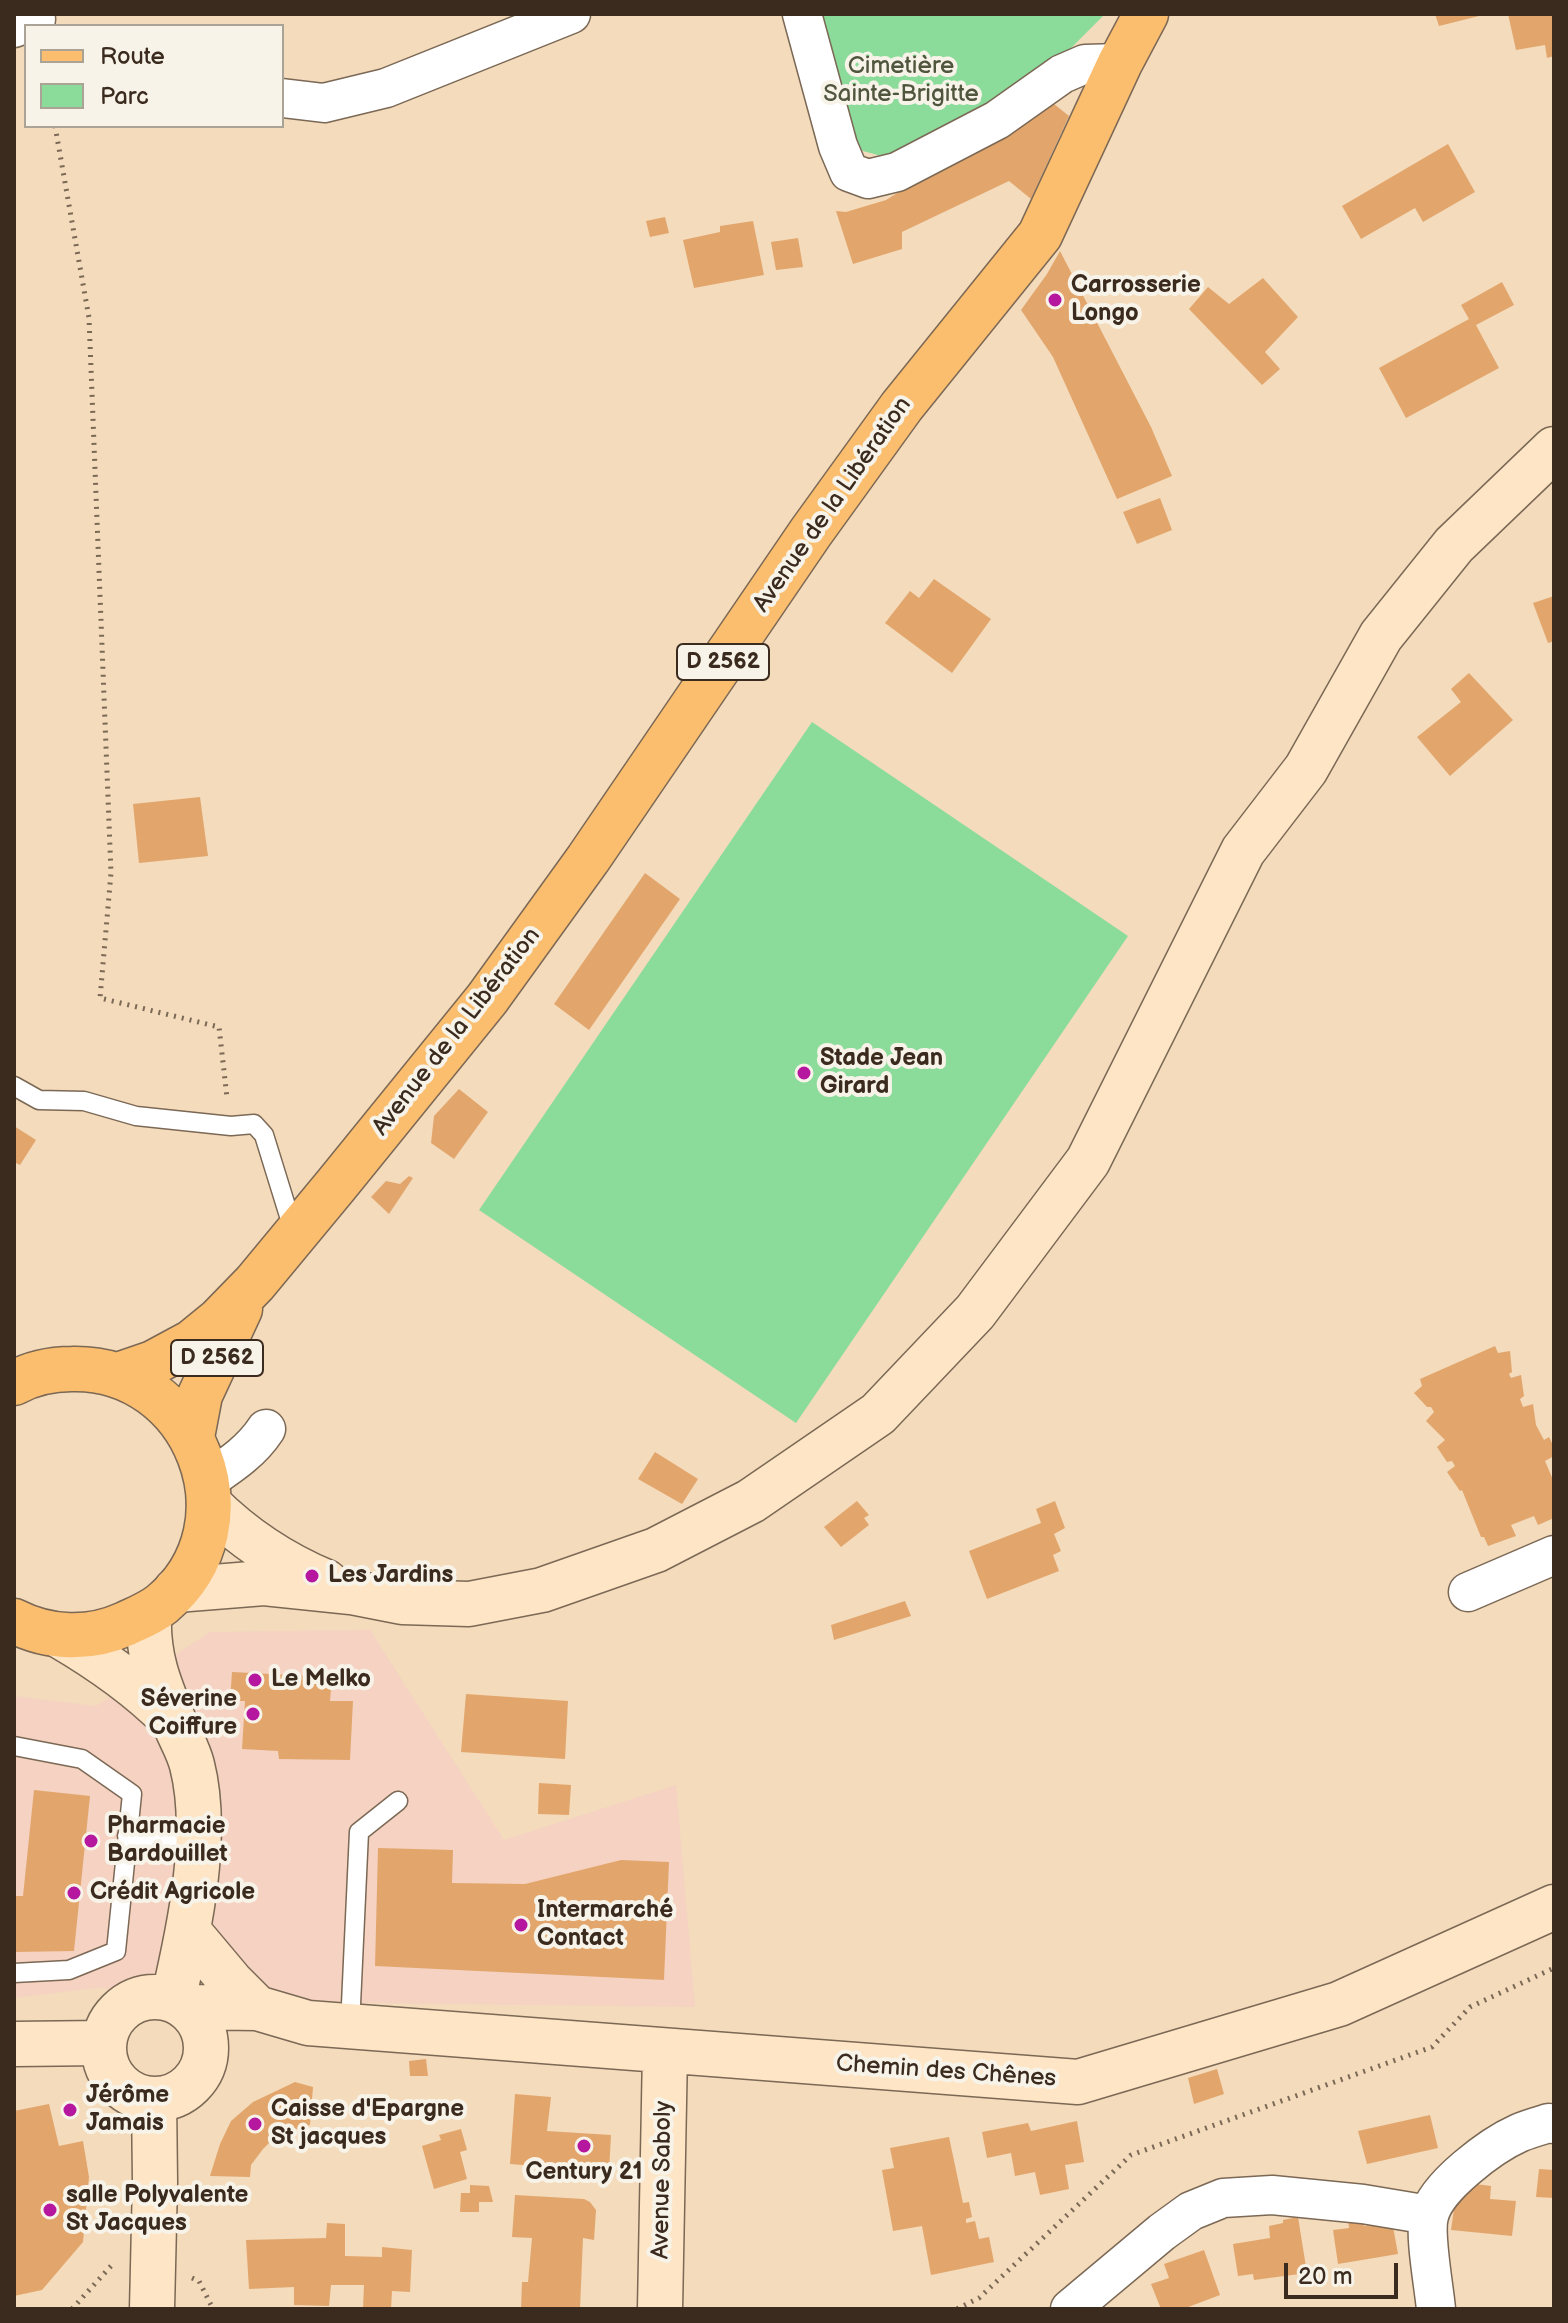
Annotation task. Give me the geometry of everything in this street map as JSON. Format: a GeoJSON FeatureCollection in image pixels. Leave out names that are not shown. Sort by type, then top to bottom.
{"type":"FeatureCollection","features":[{"type":"Feature","properties":{"kind":"main road","name":"Avenue de la Libération"},"geometry":{"type":"LineString","coordinates":[[118,1375],[153,1363],[192,1342],[219,1320],[255,1283],[487,999],[588,859],[902,406],[1040,235],[1146,14]]}},
{"type":"Feature","properties":{"kind":"main road","name":"Avenue de la Libération"},"geometry":{"type":"LineString","coordinates":[[192,1437],[200,1395],[230,1327],[255,1283]]}},
{"type":"Feature","properties":{"kind":"main road"},"geometry":{"type":"LineString","coordinates":[[14,1383],[56,1369],[87,1368],[118,1375],[148,1389],[173,1410],[192,1437],[202,1458],[208,1493],[205,1535],[194,1564],[162,1602],[107,1632],[28,1629]]}},
{"type":"Feature","properties":{"kind":"street"},"geometry":{"type":"LineString","coordinates":[[284,98],[324,103],[386,88],[571,14]]}},
{"type":"Feature","properties":{"kind":"street"},"geometry":{"type":"LineString","coordinates":[[802,14],[838,146],[849,172],[868,179],[897,172],[997,120],[1062,74],[1085,64],[1120,63]]}},
{"type":"Feature","properties":{"kind":"street"},"geometry":{"type":"LineString","coordinates":[[179,2004],[189,1932],[199,1803],[192,1762],[157,1681],[148,1640],[162,1602],[264,1583],[351,1592],[402,1602],[469,1604],[542,1590],[656,1550],[751,1501],[878,1414],[975,1312],[1088,1161],[1243,851],[1306,769],[1381,636],[1454,545],[1554,449]]}},
{"type":"Feature","properties":{"kind":"street"},"geometry":{"type":"LineString","coordinates":[[266,1429],[258,1442],[208,1493],[228,1524],[312,1576],[351,1592]]}},
{"type":"Feature","properties":{"kind":"street"},"geometry":{"type":"LineString","coordinates":[[1468,1592],[1554,1555]]}},
{"type":"Feature","properties":{"kind":"street"},"geometry":{"type":"LineString","coordinates":[[28,1629],[123,1676],[174,1722]]}},
{"type":"Feature","properties":{"kind":"street","name":"Chemin des Chênes"},"geometry":{"type":"LineString","coordinates":[[179,2004],[257,2008],[329,2024],[1078,2082],[1339,2004],[1554,1907]]}},
{"type":"Feature","properties":{"kind":"street"},"geometry":{"type":"LineString","coordinates":[[189,1932],[257,2008]]}},
{"type":"Feature","properties":{"kind":"street"},"geometry":{"type":"LineString","coordinates":[[157,1997],[179,2004],[196,2018],[204,2033],[206,2048],[196,2078],[184,2090],[170,2097],[154,2099],[138,2096],[123,2088],[112,2076],[105,2061],[104,2043],[116,2015],[127,2005],[142,1999],[157,1997]]}},
{"type":"Feature","properties":{"kind":"street","name":"Chemin des Chênes"},"geometry":{"type":"LineString","coordinates":[[206,2048],[251,2035],[329,2024]]}},
{"type":"Feature","properties":{"kind":"street"},"geometry":{"type":"LineString","coordinates":[[14,2044],[104,2043]]}},
{"type":"Feature","properties":{"kind":"street","name":"Avenue Saboly"},"geometry":{"type":"LineString","coordinates":[[660,2309],[665,2051]]}},
{"type":"Feature","properties":{"kind":"street"},"geometry":{"type":"LineString","coordinates":[[152,2309],[154,2099]]}},
{"type":"Feature","properties":{"kind":"street"},"geometry":{"type":"LineString","coordinates":[[1436,2309],[1429,2215],[1457,2175],[1480,2157],[1518,2133],[1554,2124]]}},
{"type":"Feature","properties":{"kind":"street"},"geometry":{"type":"LineString","coordinates":[[1070,2309],[1162,2232],[1191,2211],[1223,2198],[1272,2195],[1429,2215]]}},
{"type":"Feature","properties":{"kind":"lane"},"geometry":{"type":"LineString","coordinates":[[14,1086],[39,1100],[84,1101],[136,1116],[231,1126],[254,1124],[264,1135],[294,1235]]}},
{"type":"Feature","properties":{"kind":"lane"},"geometry":{"type":"LineString","coordinates":[[14,1746],[82,1759],[132,1794],[116,1951],[69,1970],[14,1973]]}},
{"type":"Feature","properties":{"kind":"lane"},"geometry":{"type":"LineString","coordinates":[[329,2024],[359,1832],[398,1801]]}},
{"type":"Feature","properties":{"kind":"lane"},"geometry":{"type":"LineString","coordinates":[[127,1836],[198,1837]]}},
{"type":"Feature","properties":{"kind":"path"},"geometry":{"type":"LineString","coordinates":[[55,128],[89,318],[111,873],[100,998],[219,1027],[231,1126]]}},
{"type":"Feature","properties":{"kind":"path"},"geometry":{"type":"LineString","coordinates":[[957,2309],[979,2298],[1131,2155],[1432,2047],[1470,2007],[1554,1968]]}},
{"type":"Feature","properties":{"kind":"shaded area"},"geometry":{"type":"Polygon","coordinates":[[[370,1630],[504,1840],[676,1785],[695,2007],[369,2003],[96,1988],[14,1998],[14,1696],[96,1706],[210,1632],[370,1630]]]}},
{"type":"Feature","properties":{"kind":"green space","name":"Cimetière Sainte-Brigitte"},"geometry":{"type":"Polygon","coordinates":[[[816,14],[1105,14],[1072,47],[987,111],[896,160],[863,151],[849,136],[816,14]]]}},
{"type":"Feature","properties":{"kind":"green space","name":"Stade Jean Girard"},"geometry":{"type":"Polygon","coordinates":[[[812,722],[1128,936],[796,1423],[479,1210],[812,722]]]}},
{"type":"Feature","properties":{"kind":"building"},"geometry":{"type":"Polygon","coordinates":[[[1435,14],[1482,14],[1483,15],[1439,26],[1435,14]]]}},
{"type":"Feature","properties":{"kind":"building"},"geometry":{"type":"Polygon","coordinates":[[[1508,14],[1554,14],[1554,56],[1547,58],[1545,45],[1516,50],[1508,14]]]}},
{"type":"Feature","properties":{"kind":"building"},"geometry":{"type":"Polygon","coordinates":[[[1049,100],[1069,116],[1031,199],[1009,181],[902,232],[902,249],[853,264],[836,211],[846,212],[886,200],[1049,100]]]}},
{"type":"Feature","properties":{"kind":"building"},"geometry":{"type":"Polygon","coordinates":[[[1448,144],[1475,192],[1423,222],[1415,208],[1361,239],[1342,206],[1448,144]]]}},
{"type":"Feature","properties":{"kind":"building"},"geometry":{"type":"Polygon","coordinates":[[[665,217],[669,233],[650,237],[646,221],[665,217]]]}},
{"type":"Feature","properties":{"kind":"building"},"geometry":{"type":"Polygon","coordinates":[[[753,221],[764,275],[694,288],[683,240],[720,232],[720,226],[753,221]]]}},
{"type":"Feature","properties":{"kind":"building"},"geometry":{"type":"Polygon","coordinates":[[[798,238],[803,267],[776,270],[771,242],[798,238]]]}},
{"type":"Feature","properties":{"kind":"building"},"geometry":{"type":"Polygon","coordinates":[[[1060,251],[1151,427],[1172,476],[1117,499],[1053,357],[1021,310],[1060,251]]]}},
{"type":"Feature","properties":{"kind":"building"},"geometry":{"type":"Polygon","coordinates":[[[1263,278],[1298,317],[1265,352],[1280,369],[1262,385],[1189,309],[1208,287],[1229,304],[1263,278]]]}},
{"type":"Feature","properties":{"kind":"building"},"geometry":{"type":"Polygon","coordinates":[[[1502,282],[1514,305],[1476,325],[1499,368],[1406,418],[1379,368],[1469,319],[1461,305],[1502,282]]]}},
{"type":"Feature","properties":{"kind":"building"},"geometry":{"type":"Polygon","coordinates":[[[1160,498],[1172,530],[1137,544],[1123,512],[1160,498]]]}},
{"type":"Feature","properties":{"kind":"building"},"geometry":{"type":"Polygon","coordinates":[[[934,579],[991,619],[952,673],[885,623],[910,591],[919,598],[934,579]]]}},
{"type":"Feature","properties":{"kind":"building"},"geometry":{"type":"Polygon","coordinates":[[[1554,596],[1554,641],[1548,643],[1533,603],[1554,596]]]}},
{"type":"Feature","properties":{"kind":"building"},"geometry":{"type":"Polygon","coordinates":[[[1469,673],[1513,720],[1450,776],[1417,737],[1461,702],[1451,689],[1469,673]]]}},
{"type":"Feature","properties":{"kind":"building"},"geometry":{"type":"Polygon","coordinates":[[[200,797],[208,856],[139,863],[133,804],[200,797]]]}},
{"type":"Feature","properties":{"kind":"building"},"geometry":{"type":"Polygon","coordinates":[[[645,873],[680,899],[589,1030],[554,1004],[645,873]]]}},
{"type":"Feature","properties":{"kind":"building"},"geometry":{"type":"Polygon","coordinates":[[[459,1089],[488,1112],[454,1159],[431,1143],[434,1116],[459,1089]]]}},
{"type":"Feature","properties":{"kind":"building"},"geometry":{"type":"Polygon","coordinates":[[[14,1126],[36,1140],[20,1165],[14,1162],[14,1126]]]}},
{"type":"Feature","properties":{"kind":"building"},"geometry":{"type":"Polygon","coordinates":[[[409,1176],[413,1178],[389,1214],[371,1197],[386,1181],[400,1184],[409,1176]]]}},
{"type":"Feature","properties":{"kind":"building"},"geometry":{"type":"Polygon","coordinates":[[[1495,1346],[1498,1353],[1510,1351],[1512,1372],[1509,1374],[1511,1378],[1521,1375],[1524,1396],[1520,1399],[1523,1407],[1533,1404],[1536,1425],[1544,1440],[1549,1437],[1554,1447],[1554,1456],[1545,1461],[1554,1482],[1554,1518],[1538,1525],[1534,1516],[1511,1525],[1516,1536],[1488,1546],[1481,1537],[1462,1490],[1447,1472],[1455,1466],[1452,1461],[1447,1462],[1437,1447],[1445,1440],[1426,1421],[1434,1412],[1414,1393],[1422,1386],[1420,1379],[1495,1346]]]}},
{"type":"Feature","properties":{"kind":"building"},"geometry":{"type":"Polygon","coordinates":[[[655,1452],[698,1479],[682,1504],[638,1479],[655,1452]]]}},
{"type":"Feature","properties":{"kind":"building"},"geometry":{"type":"Polygon","coordinates":[[[857,1501],[869,1515],[864,1518],[869,1525],[841,1547],[824,1527],[857,1501]]]}},
{"type":"Feature","properties":{"kind":"building"},"geometry":{"type":"Polygon","coordinates":[[[1055,1501],[1065,1528],[1054,1534],[1061,1551],[1053,1555],[1059,1571],[987,1599],[969,1551],[1041,1523],[1036,1509],[1055,1501]]]}},
{"type":"Feature","properties":{"kind":"building"},"geometry":{"type":"Polygon","coordinates":[[[905,1601],[911,1616],[834,1640],[831,1625],[905,1601]]]}},
{"type":"Feature","properties":{"kind":"building"},"geometry":{"type":"Polygon","coordinates":[[[232,1672],[332,1677],[330,1701],[353,1701],[350,1760],[279,1759],[278,1751],[242,1749],[245,1701],[230,1701],[232,1672]]]}},
{"type":"Feature","properties":{"kind":"building"},"geometry":{"type":"Polygon","coordinates":[[[466,1694],[568,1701],[565,1759],[461,1752],[466,1694]]]}},
{"type":"Feature","properties":{"kind":"building"},"geometry":{"type":"Polygon","coordinates":[[[539,1783],[571,1785],[569,1815],[538,1814],[539,1783]]]}},
{"type":"Feature","properties":{"kind":"building"},"geometry":{"type":"Polygon","coordinates":[[[34,1790],[90,1796],[74,1951],[14,1952],[14,1896],[23,1896],[34,1790]]]}},
{"type":"Feature","properties":{"kind":"building","name":"Intermarché Contact"},"geometry":{"type":"Polygon","coordinates":[[[378,1848],[453,1850],[452,1883],[525,1884],[621,1860],[669,1862],[664,1980],[375,1966],[378,1848]]]}},
{"type":"Feature","properties":{"kind":"building"},"geometry":{"type":"Polygon","coordinates":[[[426,2059],[428,2076],[410,2076],[409,2061],[426,2059]]]}},
{"type":"Feature","properties":{"kind":"building"},"geometry":{"type":"Polygon","coordinates":[[[1217,2069],[1224,2094],[1194,2104],[1188,2078],[1217,2069]]]}},
{"type":"Feature","properties":{"kind":"building"},"geometry":{"type":"Polygon","coordinates":[[[295,2082],[313,2087],[310,2125],[277,2135],[251,2165],[250,2177],[210,2176],[231,2121],[253,2102],[295,2082]]]}},
{"type":"Feature","properties":{"kind":"building"},"geometry":{"type":"Polygon","coordinates":[[[515,2094],[551,2097],[547,2131],[611,2135],[609,2172],[510,2164],[515,2094]]]}},
{"type":"Feature","properties":{"kind":"building","name":"salle Polyvalente St Jacques"},"geometry":{"type":"Polygon","coordinates":[[[49,2104],[59,2146],[83,2141],[89,2177],[83,2242],[42,2290],[14,2296],[14,2111],[49,2104]]]}},
{"type":"Feature","properties":{"kind":"building"},"geometry":{"type":"Polygon","coordinates":[[[1430,2115],[1438,2148],[1367,2164],[1358,2131],[1430,2115]]]}},
{"type":"Feature","properties":{"kind":"building"},"geometry":{"type":"Polygon","coordinates":[[[1077,2121],[1084,2162],[1065,2165],[1069,2189],[1040,2195],[1035,2172],[1015,2176],[1011,2153],[987,2158],[982,2132],[1028,2123],[1031,2131],[1077,2121]]]}},
{"type":"Feature","properties":{"kind":"building"},"geometry":{"type":"Polygon","coordinates":[[[461,2129],[467,2150],[460,2152],[467,2179],[434,2189],[422,2146],[441,2140],[439,2135],[461,2129]]]}},
{"type":"Feature","properties":{"kind":"building"},"geometry":{"type":"Polygon","coordinates":[[[949,2137],[963,2203],[969,2202],[972,2217],[966,2219],[966,2223],[975,2221],[979,2239],[989,2237],[994,2262],[931,2275],[922,2226],[893,2231],[882,2170],[894,2168],[890,2148],[949,2137]]]}},
{"type":"Feature","properties":{"kind":"building"},"geometry":{"type":"Polygon","coordinates":[[[1539,2169],[1554,2170],[1554,2198],[1536,2197],[1539,2169]]]}},
{"type":"Feature","properties":{"kind":"building"},"geometry":{"type":"Polygon","coordinates":[[[1467,2183],[1491,2186],[1490,2199],[1516,2201],[1512,2236],[1451,2230],[1456,2195],[1465,2197],[1467,2183]]]}},
{"type":"Feature","properties":{"kind":"building"},"geometry":{"type":"Polygon","coordinates":[[[470,2185],[489,2186],[493,2202],[479,2202],[479,2212],[460,2212],[461,2193],[470,2193],[470,2185]]]}},
{"type":"Feature","properties":{"kind":"building"},"geometry":{"type":"Polygon","coordinates":[[[515,2195],[584,2199],[596,2210],[594,2240],[583,2238],[580,2309],[521,2309],[522,2282],[528,2282],[532,2238],[512,2237],[515,2195]]]}},
{"type":"Feature","properties":{"kind":"building"},"geometry":{"type":"Polygon","coordinates":[[[1298,2217],[1307,2273],[1254,2280],[1253,2274],[1238,2276],[1233,2244],[1270,2238],[1269,2226],[1298,2217]]]}},
{"type":"Feature","properties":{"kind":"building"},"geometry":{"type":"Polygon","coordinates":[[[1363,2217],[1364,2226],[1392,2221],[1398,2254],[1338,2264],[1333,2230],[1349,2228],[1348,2219],[1363,2217]]]}},
{"type":"Feature","properties":{"kind":"building"},"geometry":{"type":"Polygon","coordinates":[[[327,2223],[345,2224],[345,2256],[382,2257],[382,2247],[412,2250],[410,2292],[392,2291],[391,2309],[363,2309],[364,2285],[331,2285],[329,2306],[294,2305],[294,2287],[249,2289],[246,2240],[326,2238],[327,2223]]]}},
{"type":"Feature","properties":{"kind":"building"},"geometry":{"type":"Polygon","coordinates":[[[1204,2250],[1220,2295],[1183,2309],[1161,2309],[1151,2284],[1169,2278],[1164,2264],[1204,2250]]]}},
{"type":"Feature","properties":{"kind":"place","name":"Carrosserie Longo"},"geometry":{"type":"Point","coordinates":[1055,300]}},
{"type":"Feature","properties":{"kind":"place","name":"Stade Jean Girard"},"geometry":{"type":"Point","coordinates":[804,1073]}},
{"type":"Feature","properties":{"kind":"place","name":"Les Jardins"},"geometry":{"type":"Point","coordinates":[312,1576]}},
{"type":"Feature","properties":{"kind":"place","name":"Le Melko"},"geometry":{"type":"Point","coordinates":[255,1680]}},
{"type":"Feature","properties":{"kind":"place","name":"Séverine Coiffure"},"geometry":{"type":"Point","coordinates":[253,1714]}},
{"type":"Feature","properties":{"kind":"place","name":"Pharmacie Bardouillet"},"geometry":{"type":"Point","coordinates":[91,1841]}},
{"type":"Feature","properties":{"kind":"place","name":"Crédit Agricole"},"geometry":{"type":"Point","coordinates":[74,1893]}},
{"type":"Feature","properties":{"kind":"place","name":"Intermarché Contact"},"geometry":{"type":"Point","coordinates":[521,1925]}},
{"type":"Feature","properties":{"kind":"place","name":"Jérôme Jamais"},"geometry":{"type":"Point","coordinates":[70,2110]}},
{"type":"Feature","properties":{"kind":"place","name":"Caisse d'Epargne St jacques"},"geometry":{"type":"Point","coordinates":[255,2124]}},
{"type":"Feature","properties":{"kind":"place","name":"Century 21"},"geometry":{"type":"Point","coordinates":[584,2146]}},
{"type":"Feature","properties":{"kind":"place","name":"salle Polyvalente St Jacques"},"geometry":{"type":"Point","coordinates":[50,2210]}}]}
